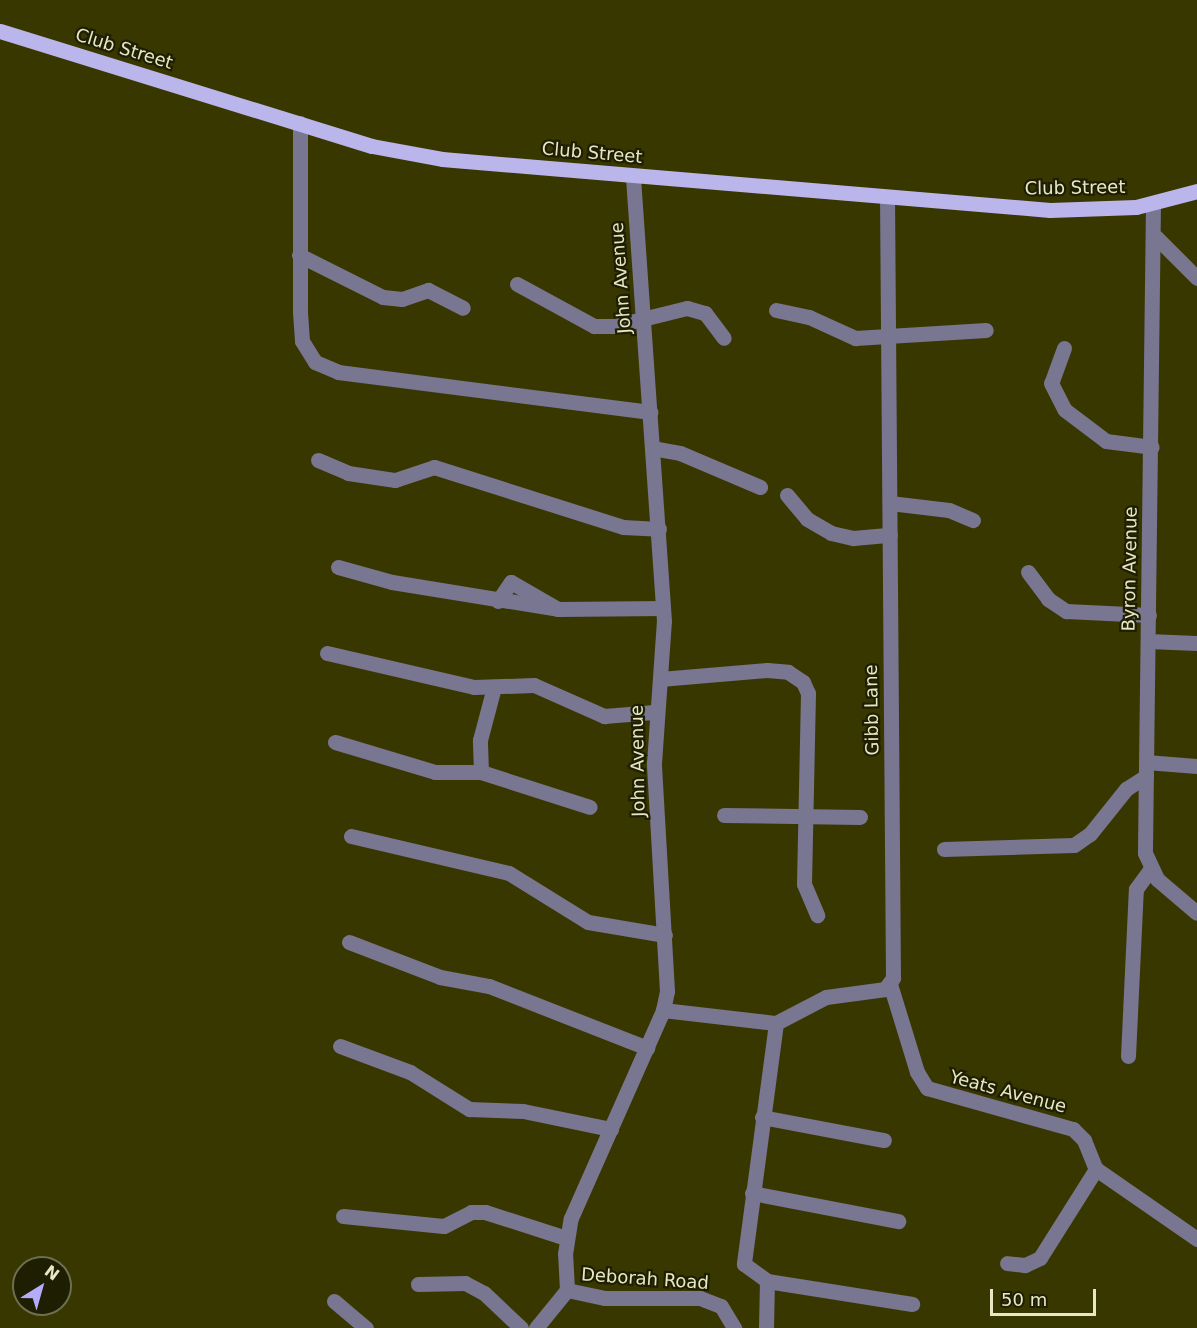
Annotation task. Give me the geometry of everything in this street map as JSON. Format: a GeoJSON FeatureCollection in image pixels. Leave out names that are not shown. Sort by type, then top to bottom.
{"type":"FeatureCollection","features":[{"type":"Feature","properties":{"kind":"main road","name":"Club Street"},"geometry":{"type":"LineString","coordinates":[[0,31],[407,154],[633,177],[1050,210],[1153,203],[1197,191]]}},
{"type":"Feature","properties":{"kind":"street"},"geometry":{"type":"LineString","coordinates":[[300,123],[299,255],[302,341],[309,357],[321,366],[650,411]]}},
{"type":"Feature","properties":{"kind":"street","name":"John Avenue"},"geometry":{"type":"LineString","coordinates":[[567,1290],[566,1238],[575,1206],[663,1010],[665,935],[654,712],[660,679],[663,608],[633,177]]}},
{"type":"Feature","properties":{"kind":"street","name":"Gibb Lane"},"geometry":{"type":"LineString","coordinates":[[887,198],[895,930],[890,984]]}},
{"type":"Feature","properties":{"kind":"street","name":"Byron Avenue"},"geometry":{"type":"LineString","coordinates":[[1150,870],[1145,853],[1156,237],[1153,203]]}},
{"type":"Feature","properties":{"kind":"street"},"geometry":{"type":"LineString","coordinates":[[1156,237],[1197,278]]}},
{"type":"Feature","properties":{"kind":"street"},"geometry":{"type":"LineString","coordinates":[[299,255],[383,297],[402,299],[428,290],[463,308]]}},
{"type":"Feature","properties":{"kind":"street"},"geometry":{"type":"LineString","coordinates":[[517,284],[584,324],[614,326],[676,309],[697,309],[713,320],[724,338]]}},
{"type":"Feature","properties":{"kind":"street"},"geometry":{"type":"LineString","coordinates":[[776,310],[809,317],[855,338],[889,337],[918,331],[986,330]]}},
{"type":"Feature","properties":{"kind":"street"},"geometry":{"type":"LineString","coordinates":[[1064,348],[1051,383],[1065,410],[1106,441],[1152,447]]}},
{"type":"Feature","properties":{"kind":"street"},"geometry":{"type":"LineString","coordinates":[[652,448],[680,453],[760,486]]}},
{"type":"Feature","properties":{"kind":"street"},"geometry":{"type":"LineString","coordinates":[[318,460],[348,473],[395,480],[434,467],[623,527],[659,529]]}},
{"type":"Feature","properties":{"kind":"street"},"geometry":{"type":"LineString","coordinates":[[787,495],[807,519],[831,533],[853,538],[890,535]]}},
{"type":"Feature","properties":{"kind":"street"},"geometry":{"type":"LineString","coordinates":[[890,503],[949,510],[973,520]]}},
{"type":"Feature","properties":{"kind":"street"},"geometry":{"type":"LineString","coordinates":[[338,567],[498,601],[558,609],[663,608]]}},
{"type":"Feature","properties":{"kind":"street"},"geometry":{"type":"LineString","coordinates":[[1028,573],[1048,599],[1066,611],[1149,615]]}},
{"type":"Feature","properties":{"kind":"street"},"geometry":{"type":"LineString","coordinates":[[498,601],[508,583],[514,582],[558,609]]}},
{"type":"Feature","properties":{"kind":"street"},"geometry":{"type":"LineString","coordinates":[[1148,641],[1197,643]]}},
{"type":"Feature","properties":{"kind":"street"},"geometry":{"type":"LineString","coordinates":[[327,653],[474,687],[534,685],[604,716],[654,712]]}},
{"type":"Feature","properties":{"kind":"street"},"geometry":{"type":"LineString","coordinates":[[660,679],[749,670],[797,676],[808,693],[804,884],[817,915]]}},
{"type":"Feature","properties":{"kind":"street"},"geometry":{"type":"LineString","coordinates":[[481,772],[480,740],[494,687]]}},
{"type":"Feature","properties":{"kind":"street"},"geometry":{"type":"LineString","coordinates":[[335,742],[435,772],[481,772],[590,807]]}},
{"type":"Feature","properties":{"kind":"street"},"geometry":{"type":"LineString","coordinates":[[944,849],[1074,845],[1090,834],[1126,789],[1146,769],[1197,766]]}},
{"type":"Feature","properties":{"kind":"street"},"geometry":{"type":"LineString","coordinates":[[724,815],[860,817]]}},
{"type":"Feature","properties":{"kind":"street"},"geometry":{"type":"LineString","coordinates":[[351,836],[509,873],[588,922],[665,935]]}},
{"type":"Feature","properties":{"kind":"street"},"geometry":{"type":"LineString","coordinates":[[1128,1056],[1136,889],[1150,870],[1197,913]]}},
{"type":"Feature","properties":{"kind":"street"},"geometry":{"type":"LineString","coordinates":[[349,942],[440,977],[489,986],[647,1048]]}},
{"type":"Feature","properties":{"kind":"street"},"geometry":{"type":"LineString","coordinates":[[663,1010],[776,1023],[826,997],[879,991],[890,984]]}},
{"type":"Feature","properties":{"kind":"street","name":"Yeats Avenue"},"geometry":{"type":"LineString","coordinates":[[890,984],[917,1072],[927,1088],[1073,1129],[1084,1140],[1096,1169]]}},
{"type":"Feature","properties":{"kind":"street"},"geometry":{"type":"LineString","coordinates":[[776,1023],[742,1260],[748,1269],[767,1281],[912,1304]]}},
{"type":"Feature","properties":{"kind":"street"},"geometry":{"type":"LineString","coordinates":[[340,1046],[410,1072],[470,1109],[523,1111],[611,1129]]}},
{"type":"Feature","properties":{"kind":"street"},"geometry":{"type":"LineString","coordinates":[[762,1117],[884,1140]]}},
{"type":"Feature","properties":{"kind":"street"},"geometry":{"type":"LineString","coordinates":[[1007,1263],[1025,1265],[1050,1246],[1096,1169],[1197,1239]]}},
{"type":"Feature","properties":{"kind":"street"},"geometry":{"type":"LineString","coordinates":[[752,1193],[898,1221]]}},
{"type":"Feature","properties":{"kind":"street"},"geometry":{"type":"LineString","coordinates":[[343,1216],[444,1226],[471,1212],[485,1212],[566,1238]]}},
{"type":"Feature","properties":{"kind":"street"},"geometry":{"type":"LineString","coordinates":[[766,1328],[767,1281]]}},
{"type":"Feature","properties":{"kind":"street"},"geometry":{"type":"LineString","coordinates":[[418,1284],[465,1283],[484,1293],[521,1328]]}},
{"type":"Feature","properties":{"kind":"street"},"geometry":{"type":"LineString","coordinates":[[536,1328],[567,1290]]}},
{"type":"Feature","properties":{"kind":"street","name":"Deborah Road"},"geometry":{"type":"LineString","coordinates":[[567,1290],[605,1298],[700,1299],[721,1306],[734,1328]]}},
{"type":"Feature","properties":{"kind":"street"},"geometry":{"type":"LineString","coordinates":[[333,1301],[366,1328]]}}]}
